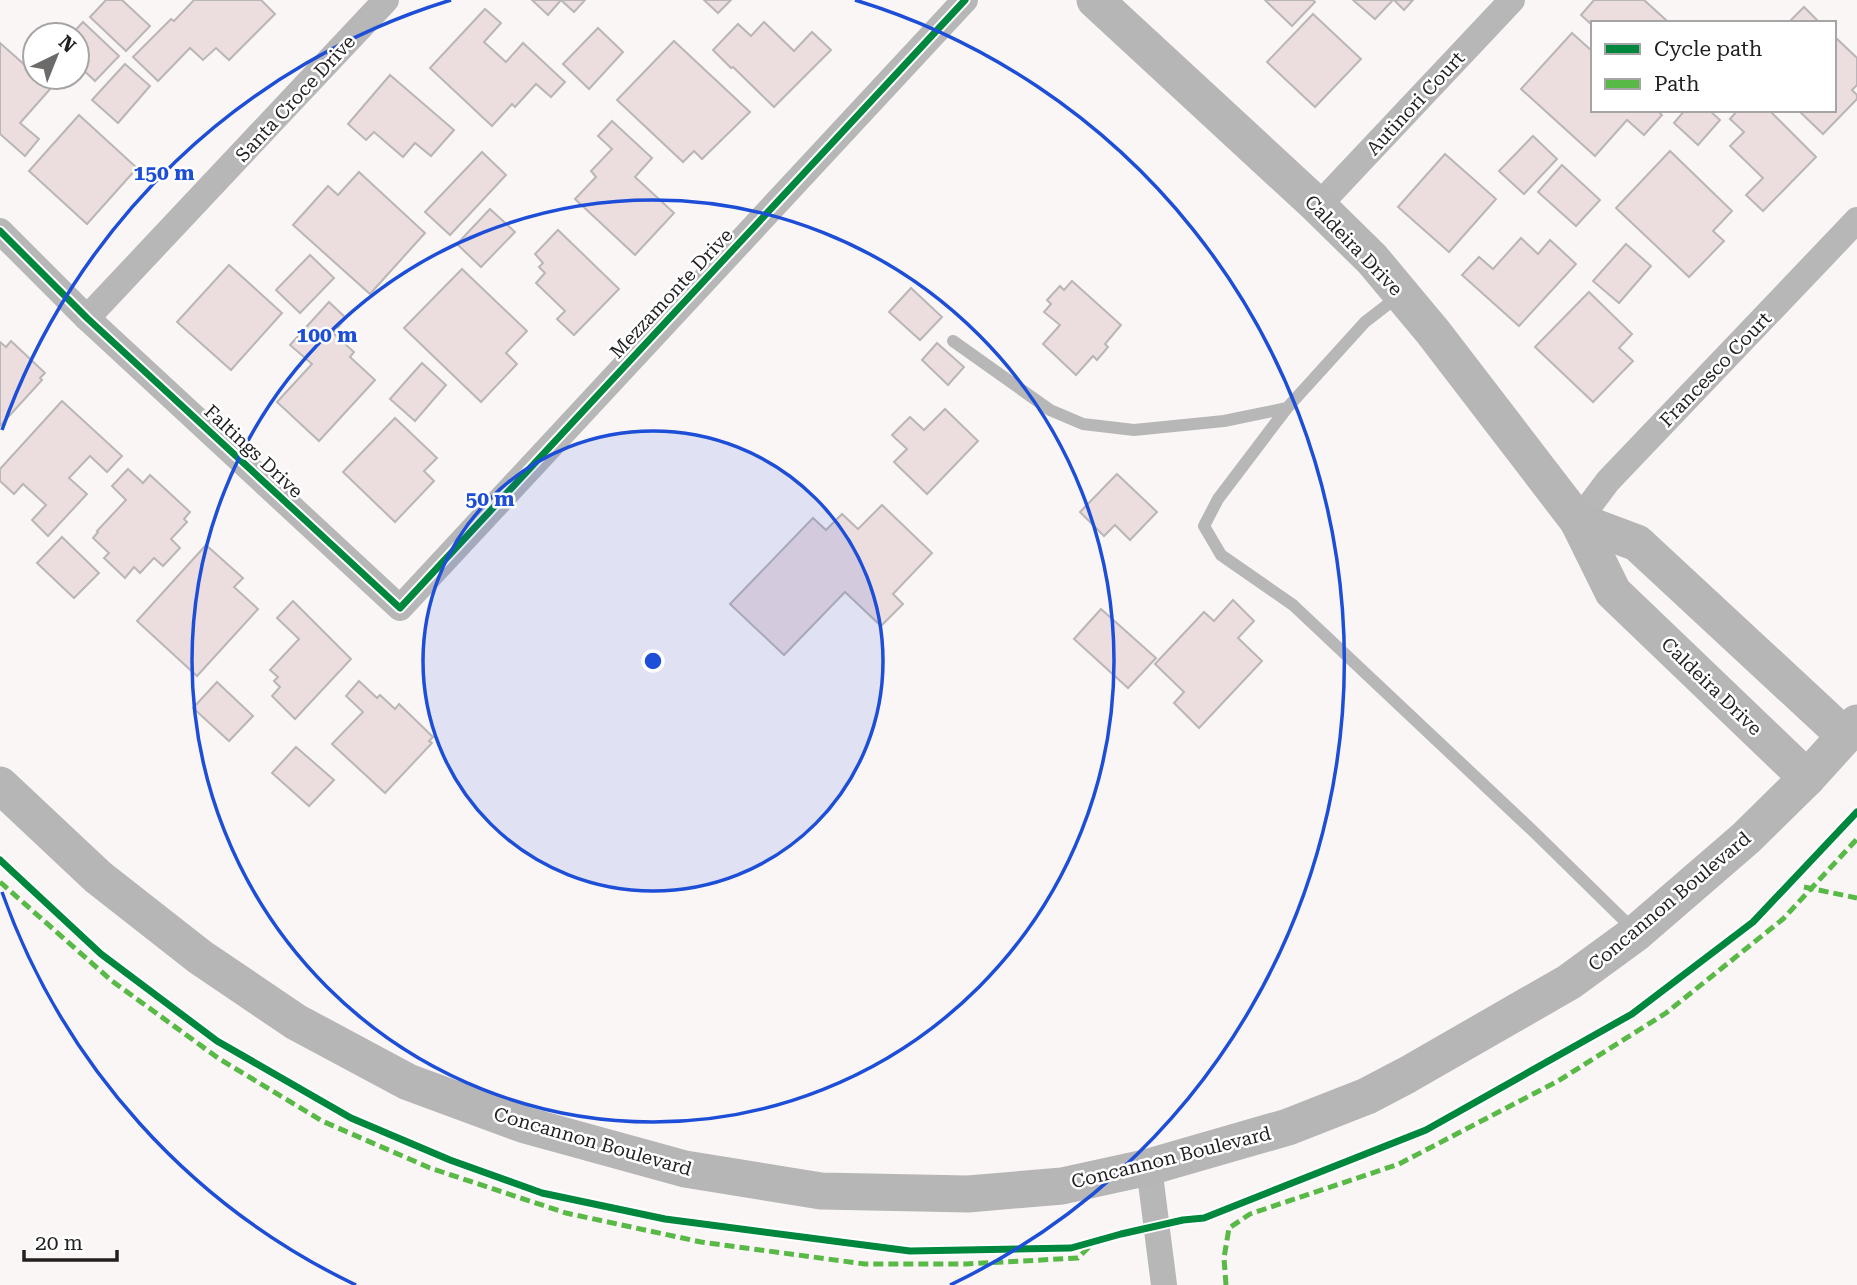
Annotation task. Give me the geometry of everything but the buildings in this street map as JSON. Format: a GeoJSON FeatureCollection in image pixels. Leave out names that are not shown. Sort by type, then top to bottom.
{"type":"FeatureCollection","features":[{"type":"Feature","properties":{"kind":"main road","name":"Caldeira Drive"},"geometry":{"type":"LineString","coordinates":[[1095,0],[1372,259],[1442,343],[1578,520],[1613,592],[1807,778]]}},
{"type":"Feature","properties":{"kind":"main road"},"geometry":{"type":"LineString","coordinates":[[1578,520],[1637,543],[1851,729]]}},
{"type":"Feature","properties":{"kind":"main road","name":"Concannon Boulevard"},"geometry":{"type":"LineString","coordinates":[[0,785],[97,877],[200,957],[296,1022],[408,1082],[525,1125],[685,1170],[821,1191],[968,1194],[1062,1185],[1149,1167],[1288,1127],[1367,1096],[1446,1054],[1569,982],[1636,933],[1746,838],[1807,778],[1851,729]]}},
{"type":"Feature","properties":{"kind":"street","name":"Mezzamonte Drive"},"geometry":{"type":"LineString","coordinates":[[400,608],[965,0]]}},
{"type":"Feature","properties":{"kind":"street","name":"Autinori Court"},"geometry":{"type":"LineString","coordinates":[[1318,206],[1512,0]]}},
{"type":"Feature","properties":{"kind":"street","name":"Santa Croce Drive"},"geometry":{"type":"LineString","coordinates":[[88,318],[378,3]]}},
{"type":"Feature","properties":{"kind":"street","name":"Francesco Court"},"geometry":{"type":"LineString","coordinates":[[1578,520],[1608,481],[1857,220]]}},
{"type":"Feature","properties":{"kind":"street","name":"Faltings Drive"},"geometry":{"type":"LineString","coordinates":[[0,232],[88,318],[400,608]]}},
{"type":"Feature","properties":{"kind":"street"},"geometry":{"type":"LineString","coordinates":[[1149,1167],[1164,1285]]}},
{"type":"Feature","properties":{"kind":"lane"},"geometry":{"type":"LineString","coordinates":[[1402,293],[1365,322],[1287,408],[1219,499],[1204,526],[1221,555],[1293,605],[1534,832],[1636,933]]}},
{"type":"Feature","properties":{"kind":"lane"},"geometry":{"type":"LineString","coordinates":[[953,341],[1050,410],[1083,424],[1133,430],[1224,421],[1287,408]]}},
{"type":"Feature","properties":{"kind":"marked path"},"geometry":{"type":"LineString","coordinates":[[1226,1285],[1224,1258],[1229,1228],[1250,1214],[1399,1164],[1558,1081],[1666,1013],[1783,919],[1857,839]]}},
{"type":"Feature","properties":{"kind":"marked path"},"geometry":{"type":"LineString","coordinates":[[0,882],[112,981],[218,1058],[322,1121],[430,1168],[566,1213],[701,1242],[865,1264],[966,1264],[1078,1258],[1091,1245]]}},
{"type":"Feature","properties":{"kind":"marked path"},"geometry":{"type":"LineString","coordinates":[[1804,887],[1857,898]]}},
{"type":"Feature","properties":{"kind":"cycle path"},"geometry":{"type":"LineString","coordinates":[[0,231],[87,318],[400,608],[965,0]]}},
{"type":"Feature","properties":{"kind":"cycle path"},"geometry":{"type":"LineString","coordinates":[[0,860],[101,954],[217,1041],[351,1118],[450,1160],[542,1193],[665,1219],[910,1251],[1071,1248],[1183,1220],[1204,1218],[1426,1130],[1632,1014],[1753,922],[1857,812]]}}]}
